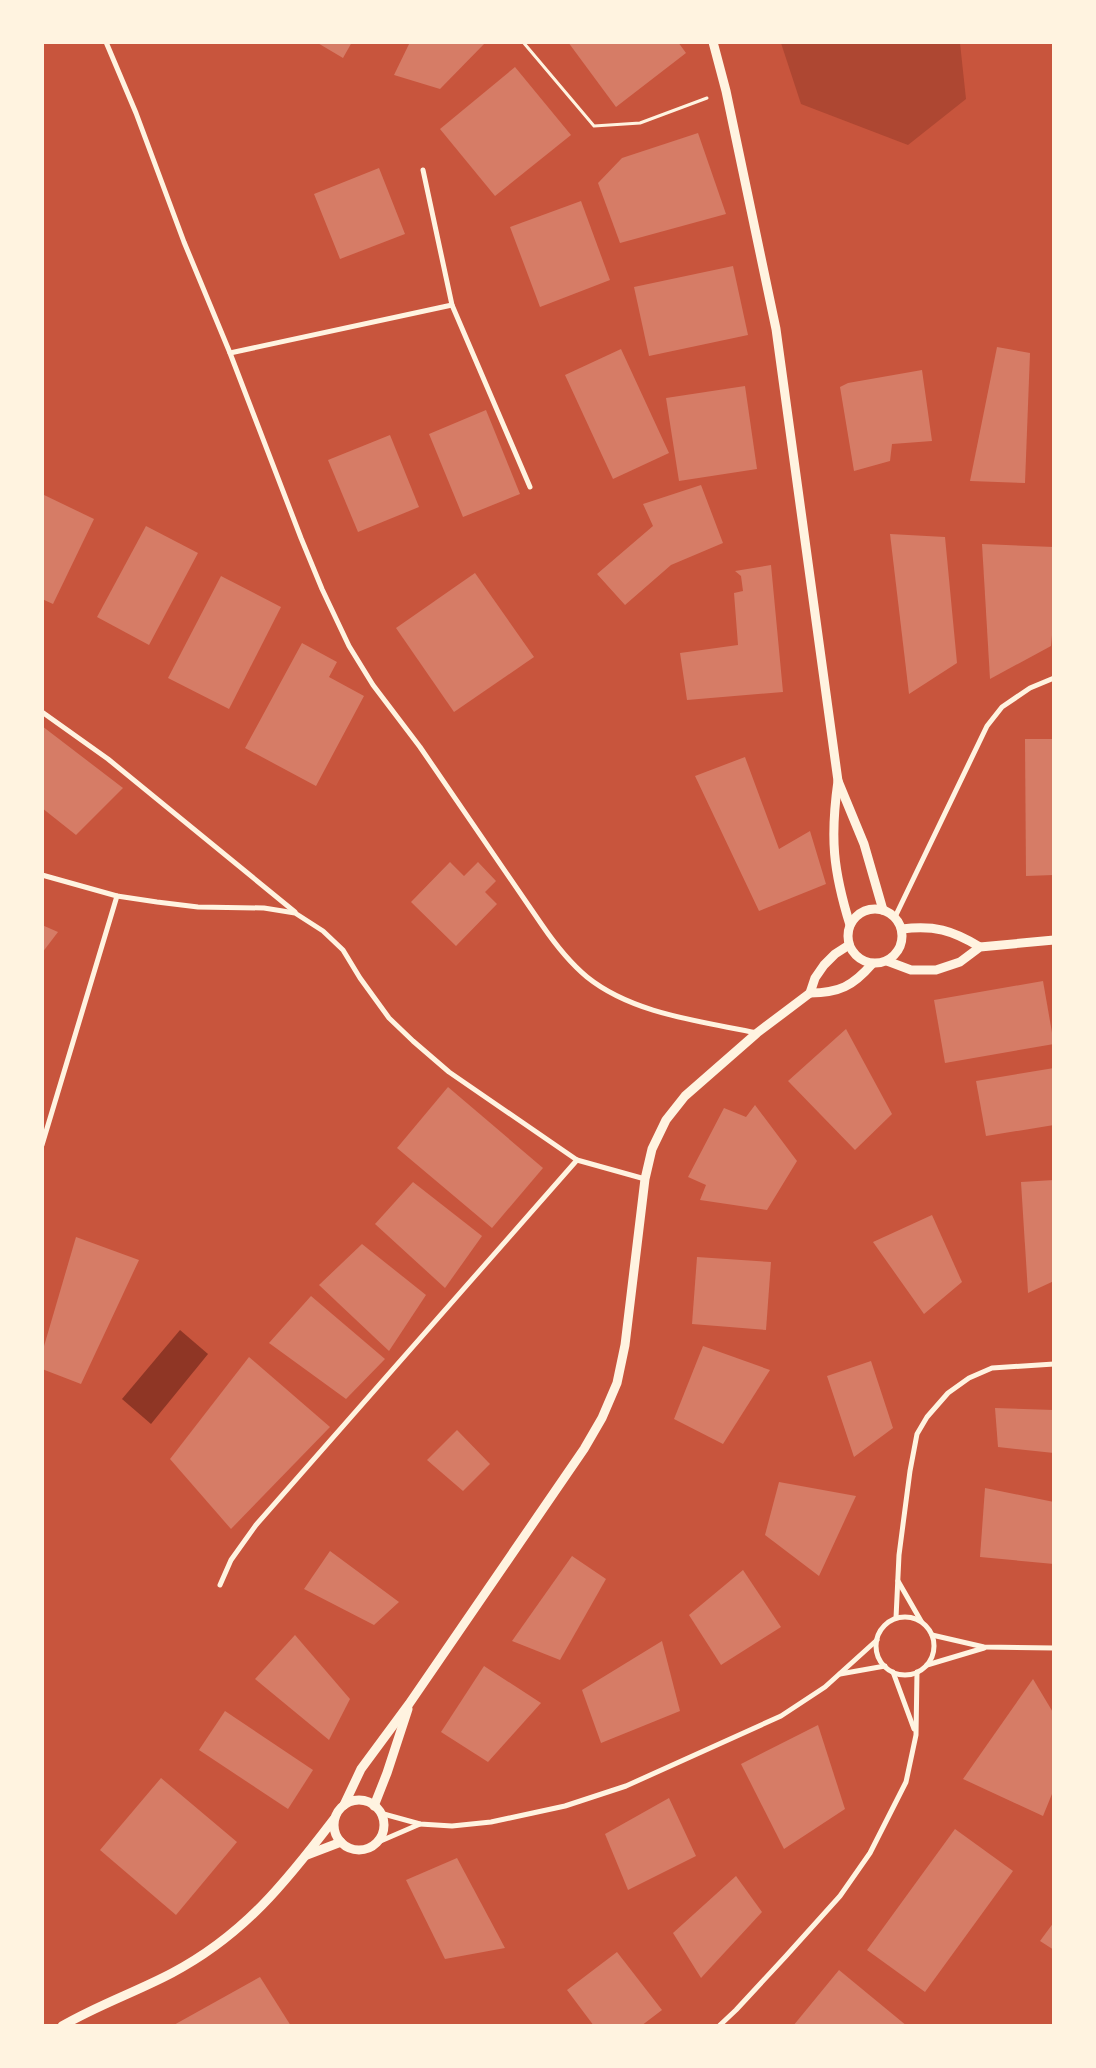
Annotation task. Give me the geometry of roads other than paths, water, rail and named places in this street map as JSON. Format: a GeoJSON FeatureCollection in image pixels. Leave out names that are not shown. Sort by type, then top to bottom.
{"type":"FeatureCollection","features":[{"type":"Feature","properties":{"kind":"street"},"geometry":{"type":"LineString","coordinates":[[106,42],[136,113],[184,242],[230,353],[322,589],[349,646],[373,685],[420,747],[561,952],[588,978],[628,1003],[757,1033]]}},
{"type":"Feature","properties":{"kind":"street"},"geometry":{"type":"LineString","coordinates":[[713,42],[726,90],[776,329],[838,781],[864,844],[882,910]]}},
{"type":"Feature","properties":{"kind":"street"},"geometry":{"type":"LineString","coordinates":[[424,170],[452,305],[530,487]]}},
{"type":"Feature","properties":{"kind":"street"},"geometry":{"type":"LineString","coordinates":[[230,353],[452,305]]}},
{"type":"Feature","properties":{"kind":"street"},"geometry":{"type":"LineString","coordinates":[[895,917],[987,726],[1002,707],[1030,688],[1054,678]]}},
{"type":"Feature","properties":{"kind":"street"},"geometry":{"type":"LineString","coordinates":[[42,712],[108,759],[295,913],[324,931],[343,950],[360,978],[389,1018],[449,1072],[576,1160],[645,1179]]}},
{"type":"Feature","properties":{"kind":"street"},"geometry":{"type":"LineString","coordinates":[[838,781],[833,817],[833,854],[839,890],[850,925]]}},
{"type":"Feature","properties":{"kind":"street"},"geometry":{"type":"LineString","coordinates":[[42,875],[116,896],[198,906],[264,908],[295,913]]}},
{"type":"Feature","properties":{"kind":"street"},"geometry":{"type":"LineString","coordinates":[[42,1146],[116,896]]}},
{"type":"Feature","properties":{"kind":"street"},"geometry":{"type":"LineString","coordinates":[[887,962],[897,954],[902,942],[902,929],[895,917],[882,910],[870,909],[858,914],[850,925],[847,935],[849,945],[854,954],[862,961],[872,964],[887,962],[911,970],[936,970],[960,962],[980,947],[1054,940]]}},
{"type":"Feature","properties":{"kind":"street"},"geometry":{"type":"LineString","coordinates":[[902,929],[922,927],[943,929],[962,936],[980,947]]}},
{"type":"Feature","properties":{"kind":"street"},"geometry":{"type":"LineString","coordinates":[[62,2026],[90,2010],[173,1972],[226,1938],[270,1899],[334,1819],[344,1805],[361,1769],[409,1704],[584,1449],[602,1418],[618,1383],[625,1345],[645,1179],[652,1149],[666,1120],[685,1096],[757,1033],[810,993],[815,978],[824,965],[835,954],[849,945]]}},
{"type":"Feature","properties":{"kind":"street"},"geometry":{"type":"LineString","coordinates":[[810,993],[828,993],[846,988],[872,964]]}},
{"type":"Feature","properties":{"kind":"street"},"geometry":{"type":"LineString","coordinates":[[220,1585],[231,1560],[256,1526],[576,1160]]}},
{"type":"Feature","properties":{"kind":"street"},"geometry":{"type":"LineString","coordinates":[[896,1618],[899,1555],[916,1434],[927,1417],[948,1393],[969,1378],[992,1368],[1054,1364]]}},
{"type":"Feature","properties":{"kind":"street"},"geometry":{"type":"LineString","coordinates":[[898,1581],[920,1621],[932,1635],[934,1645],[933,1655],[926,1665],[917,1672],[907,1674],[893,1672],[885,1666],[877,1650],[880,1631],[887,1623],[896,1618],[911,1617],[920,1621]]}},
{"type":"Feature","properties":{"kind":"street"},"geometry":{"type":"LineString","coordinates":[[932,1635],[984,1647],[1054,1648]]}},
{"type":"Feature","properties":{"kind":"street"},"geometry":{"type":"LineString","coordinates":[[344,1805],[356,1800],[369,1802],[377,1809],[420,1824],[452,1826],[528,1815],[565,1806],[626,1786],[780,1716],[808,1700],[878,1640]]}},
{"type":"Feature","properties":{"kind":"street"},"geometry":{"type":"LineString","coordinates":[[926,1665],[984,1647]]}},
{"type":"Feature","properties":{"kind":"street"},"geometry":{"type":"LineString","coordinates":[[840,1674],[885,1666]]}},
{"type":"Feature","properties":{"kind":"street"},"geometry":{"type":"LineString","coordinates":[[893,1672],[916,1735]]}},
{"type":"Feature","properties":{"kind":"street"},"geometry":{"type":"LineString","coordinates":[[718,2026],[736,2010],[780,1963],[834,1902],[870,1853],[906,1782],[916,1735],[917,1672]]}},
{"type":"Feature","properties":{"kind":"street"},"geometry":{"type":"LineString","coordinates":[[376,1843],[381,1836],[383,1828],[377,1809],[409,1704]]}},
{"type":"Feature","properties":{"kind":"street"},"geometry":{"type":"LineString","coordinates":[[334,1819],[335,1832],[342,1842],[349,1848],[358,1850],[368,1848],[420,1824]]}},
{"type":"Feature","properties":{"kind":"street"},"geometry":{"type":"LineString","coordinates":[[306,1855],[342,1842]]}}]}
